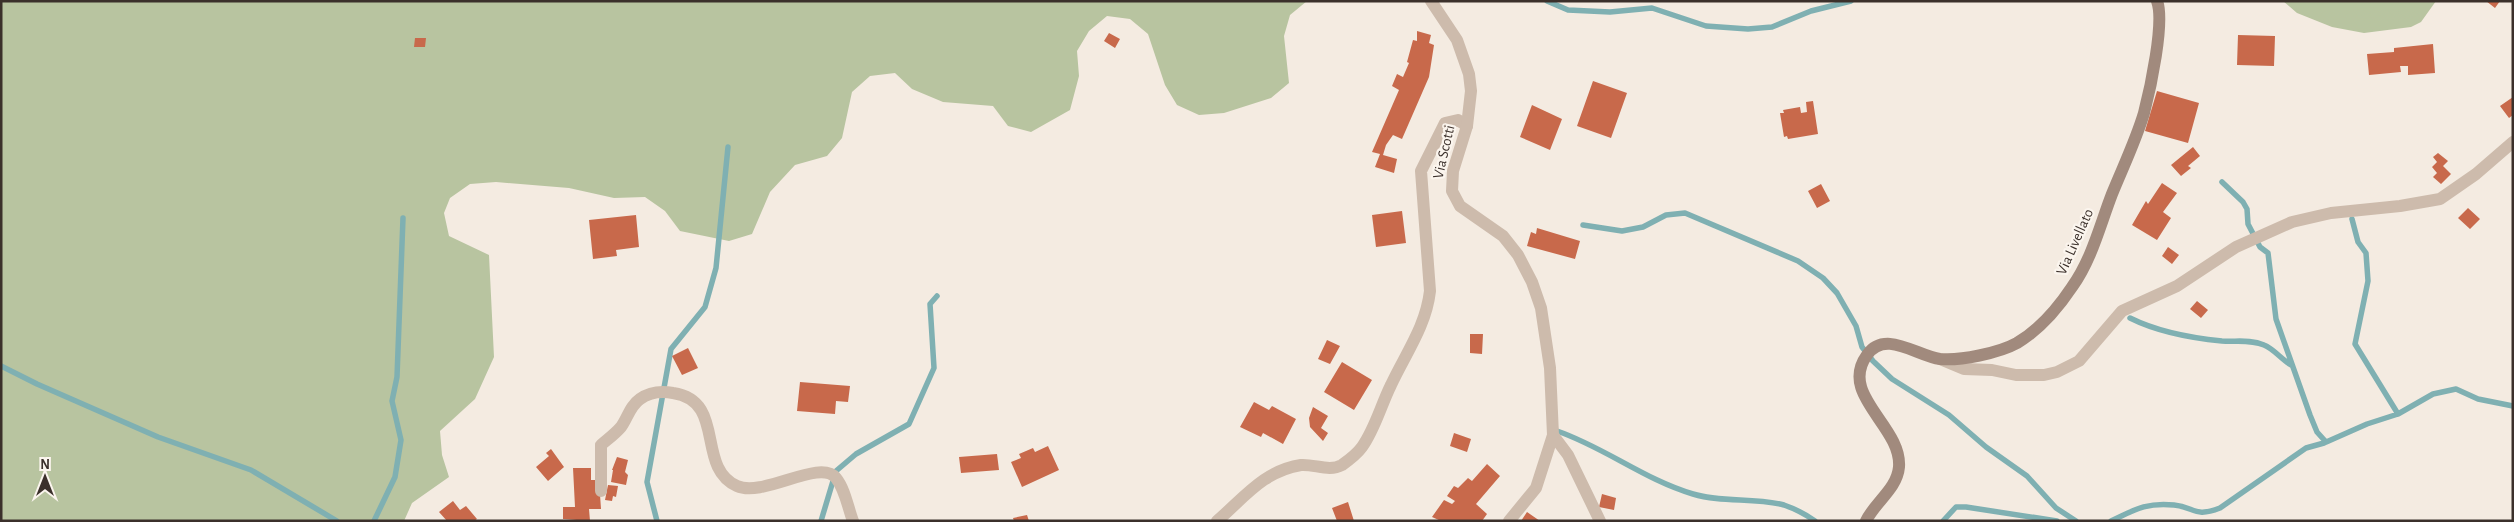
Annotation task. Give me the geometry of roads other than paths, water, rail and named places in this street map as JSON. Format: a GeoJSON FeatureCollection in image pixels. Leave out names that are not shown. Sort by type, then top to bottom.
{"type":"FeatureCollection","features":[{"type":"Feature","properties":{"kind":"main road","name":"Via Livellato"},"geometry":{"type":"LineString","coordinates":[[1866,521],[1897,478],[1899,459],[1892,437],[1862,394],[1861,366],[1875,346],[1883,344],[1893,344],[1940,359],[1992,354],[2017,343],[2043,322],[2073,287],[2096,241],[2144,113],[2158,44],[2159,20],[2157,1]]}},
{"type":"Feature","properties":{"kind":"street","name":"Via Scotti"},"geometry":{"type":"LineString","coordinates":[[1432,1],[1465,56],[1471,91],[1467,126],[1453,172],[1452,191],[1460,206],[1503,236],[1518,255],[1532,282],[1541,308],[1550,368],[1553,435]]}},
{"type":"Feature","properties":{"kind":"street"},"geometry":{"type":"LineString","coordinates":[[1217,521],[1250,488],[1272,474],[1300,465],[1334,468],[1351,458],[1363,446],[1390,385],[1423,323],[1428,309],[1430,291],[1421,171],[1445,123],[1453,119],[1462,121],[1467,126]]}},
{"type":"Feature","properties":{"kind":"street"},"geometry":{"type":"LineString","coordinates":[[1940,359],[1964,368],[1992,370],[2016,376],[2058,372],[2079,361],[2122,311],[2177,286],[2236,247],[2292,222],[2440,199],[2476,174],[2513,142]]}},
{"type":"Feature","properties":{"kind":"street"},"geometry":{"type":"LineString","coordinates":[[601,491],[601,445],[621,426],[628,412],[639,400],[653,393],[668,392],[686,396],[699,404],[704,412],[711,444],[718,464],[727,479],[737,486],[750,490],[813,473],[830,474],[838,481],[853,521]]}},
{"type":"Feature","properties":{"kind":"street"},"geometry":{"type":"LineString","coordinates":[[1509,521],[1536,488],[1553,435]]}},
{"type":"Feature","properties":{"kind":"street"},"geometry":{"type":"LineString","coordinates":[[1553,435],[1568,454],[1600,521]]}},
{"type":"Feature","properties":{"kind":"waterway"},"geometry":{"type":"LineString","coordinates":[[1547,1],[1568,10],[1610,12],[1652,8],[1706,26],[1748,29],[1772,27],[1811,11],[1851,1]]}},
{"type":"Feature","properties":{"kind":"waterway"},"geometry":{"type":"LineString","coordinates":[[657,521],[647,482],[671,349],[705,307],[716,268],[728,147]]}},
{"type":"Feature","properties":{"kind":"waterway"},"geometry":{"type":"LineString","coordinates":[[2222,182],[2243,202],[2247,209],[2248,224],[2260,247],[2268,253],[2276,319],[2310,415],[2317,432],[2326,442]]}},
{"type":"Feature","properties":{"kind":"waterway"},"geometry":{"type":"LineString","coordinates":[[1583,225],[1622,231],[1643,227],[1666,215],[1685,213],[1798,261],[1823,278],[1837,293],[1856,326],[1862,347],[1873,361],[1892,379],[1949,415],[1986,447],[2027,476],[2056,508],[2076,521]]}},
{"type":"Feature","properties":{"kind":"waterway"},"geometry":{"type":"LineString","coordinates":[[374,521],[395,477],[401,440],[392,401],[397,377],[403,218]]}},
{"type":"Feature","properties":{"kind":"waterway"},"geometry":{"type":"LineString","coordinates":[[2352,219],[2358,242],[2366,253],[2368,281],[2355,344],[2398,414]]}},
{"type":"Feature","properties":{"kind":"waterway"},"geometry":{"type":"LineString","coordinates":[[821,521],[836,471],[856,454],[909,424],[934,368],[930,304],[937,296]]}},
{"type":"Feature","properties":{"kind":"waterway"},"geometry":{"type":"LineString","coordinates":[[2130,318],[2163,331],[2187,336],[2222,341],[2259,343],[2271,349],[2291,365]]}},
{"type":"Feature","properties":{"kind":"waterway"},"geometry":{"type":"LineString","coordinates":[[1,366],[37,384],[158,437],[251,470],[337,521]]}},
{"type":"Feature","properties":{"kind":"waterway"},"geometry":{"type":"LineString","coordinates":[[2111,521],[2134,510],[2164,504],[2181,506],[2200,512],[2220,508],[2306,448],[2324,443],[2367,424],[2398,414],[2433,394],[2456,389],[2478,399],[2513,406]]}},
{"type":"Feature","properties":{"kind":"waterway"},"geometry":{"type":"LineString","coordinates":[[1557,431],[1675,488],[1704,497],[1762,501],[1784,505],[1815,521]]}},
{"type":"Feature","properties":{"kind":"waterway"},"geometry":{"type":"LineString","coordinates":[[1943,521],[1956,507],[2057,521]]}}]}
